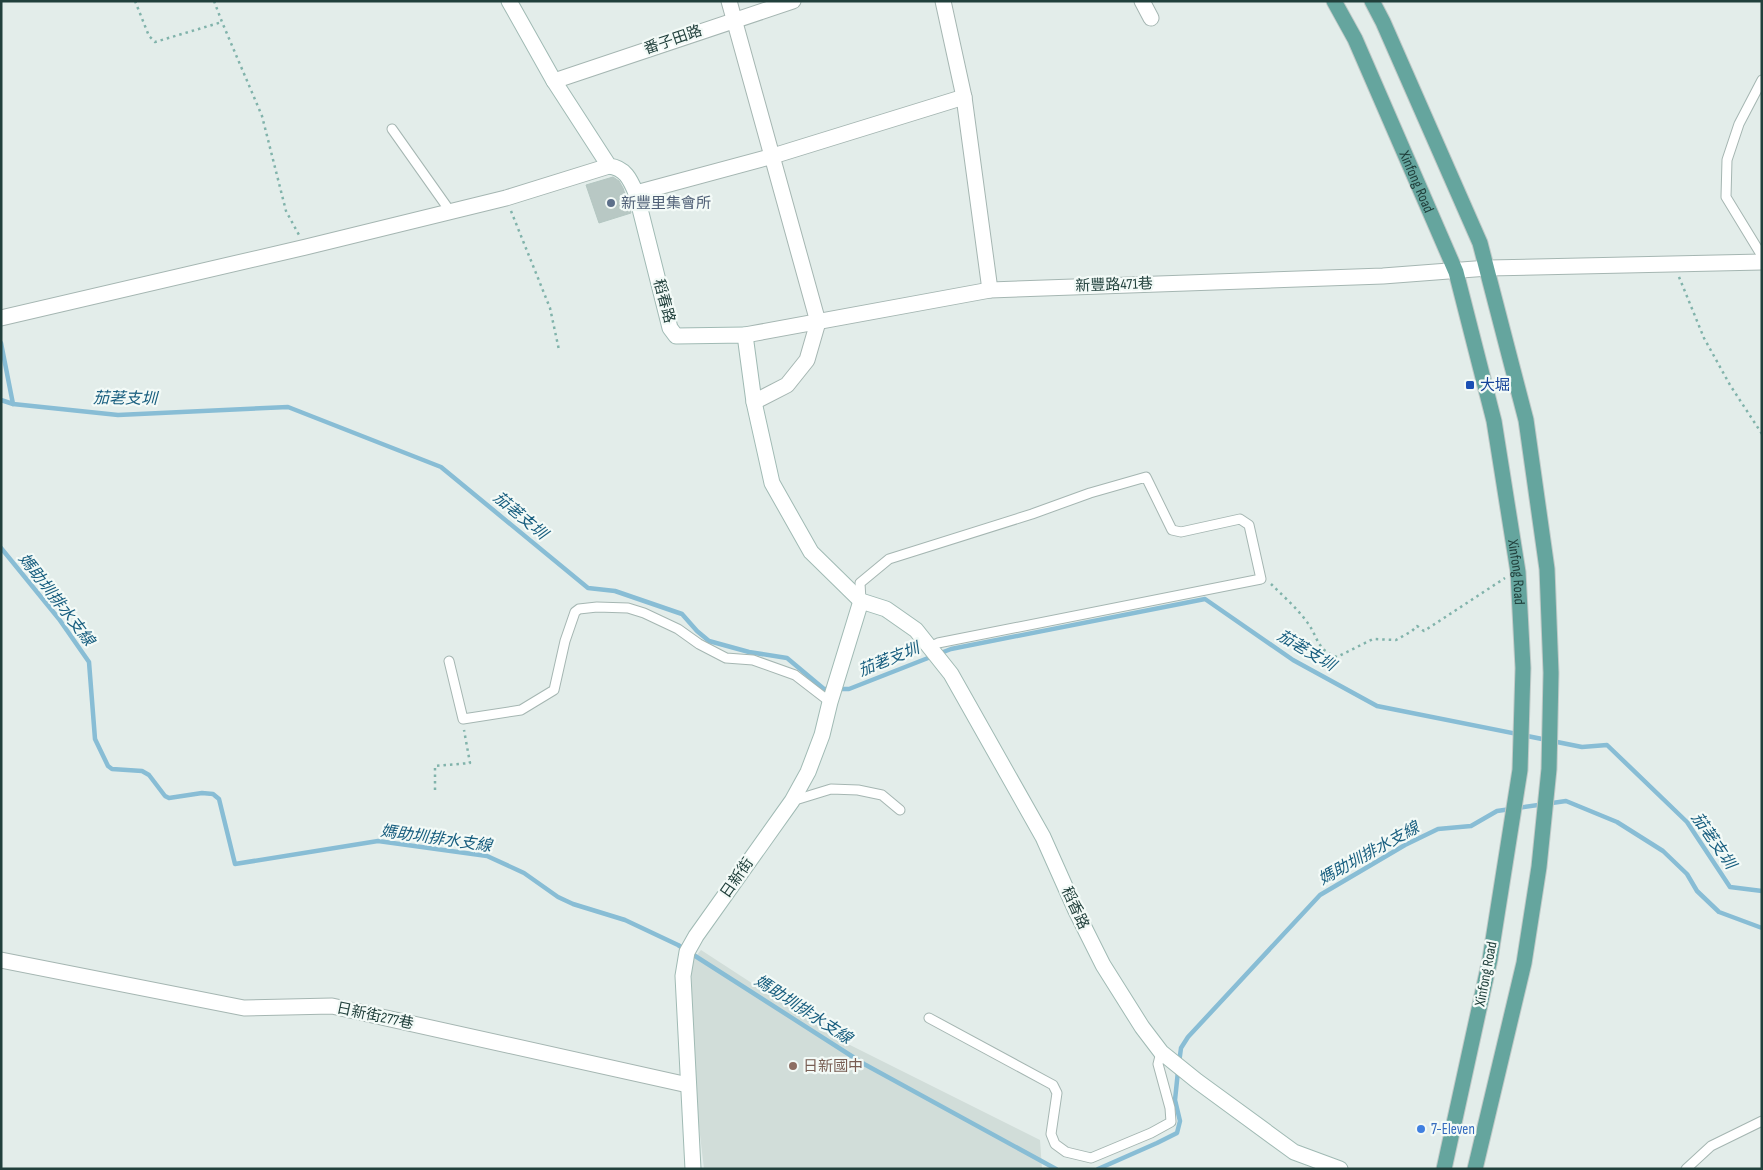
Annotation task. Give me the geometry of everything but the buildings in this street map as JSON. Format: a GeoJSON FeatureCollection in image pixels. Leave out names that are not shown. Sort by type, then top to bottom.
{"type":"FeatureCollection","features":[{"type":"Feature","properties":{"kind":"main road","name":"Xinfong Road"},"geometry":{"type":"LineString","coordinates":[[1334,1],[1355,39],[1456,272],[1494,421],[1518,572],[1522,668],[1520,770],[1490,958],[1444,1169]]}},
{"type":"Feature","properties":{"kind":"main road","name":"Xinfong Road"},"geometry":{"type":"LineString","coordinates":[[1372,1],[1480,243],[1488,268],[1526,420],[1547,569],[1551,673],[1550,741],[1539,867],[1524,963],[1475,1169]]}},
{"type":"Feature","properties":{"kind":"street","name":"稻春路"},"geometry":{"type":"LineString","coordinates":[[509,1],[554,81],[609,166],[617,167],[629,176],[636,193],[670,328],[676,336],[745,335]]}},
{"type":"Feature","properties":{"kind":"street"},"geometry":{"type":"LineString","coordinates":[[728,1],[818,322],[807,360],[787,385],[754,402]]}},
{"type":"Feature","properties":{"kind":"street","name":"番子田路"},"geometry":{"type":"LineString","coordinates":[[554,81],[793,1]]}},
{"type":"Feature","properties":{"kind":"street"},"geometry":{"type":"LineString","coordinates":[[943,1],[964,97],[990,290]]}},
{"type":"Feature","properties":{"kind":"street"},"geometry":{"type":"LineString","coordinates":[[1142,1],[1151,18]]}},
{"type":"Feature","properties":{"kind":"street"},"geometry":{"type":"LineString","coordinates":[[636,193],[773,156],[964,97]]}},
{"type":"Feature","properties":{"kind":"street"},"geometry":{"type":"LineString","coordinates":[[1,318],[506,198],[609,166]]}},
{"type":"Feature","properties":{"kind":"street","name":"新豐路471巷"},"geometry":{"type":"LineString","coordinates":[[745,335],[990,290],[1383,276],[1456,272],[1488,268],[1762,262]]}},
{"type":"Feature","properties":{"kind":"street"},"geometry":{"type":"LineString","coordinates":[[745,335],[754,402],[772,483],[811,552],[861,600]]}},
{"type":"Feature","properties":{"kind":"street","name":"稻香路"},"geometry":{"type":"LineString","coordinates":[[861,600],[886,609],[916,630],[951,674],[1043,837],[1076,911],[1103,965],[1142,1027],[1161,1052],[1197,1081],[1294,1152],[1340,1169]]}},
{"type":"Feature","properties":{"kind":"street","name":"日新街"},"geometry":{"type":"LineString","coordinates":[[693,1169],[683,976],[687,952],[696,936],[792,801],[808,772],[822,735],[861,600]]}},
{"type":"Feature","properties":{"kind":"street","name":"日新街277巷"},"geometry":{"type":"LineString","coordinates":[[1,960],[244,1008],[332,1006],[688,1085]]}},
{"type":"Feature","properties":{"kind":"lane"},"geometry":{"type":"LineString","coordinates":[[1762,80],[1739,124],[1727,160],[1726,197],[1762,256]]}},
{"type":"Feature","properties":{"kind":"lane"},"geometry":{"type":"LineString","coordinates":[[392,129],[450,211]]}},
{"type":"Feature","properties":{"kind":"lane"},"geometry":{"type":"LineString","coordinates":[[861,600],[860,583],[889,559],[1032,514],[1090,493],[1146,477],[1172,530],[1181,532],[1240,519],[1249,525],[1261,579],[948,641],[929,647]]}},
{"type":"Feature","properties":{"kind":"lane"},"geometry":{"type":"LineString","coordinates":[[449,661],[462,719],[520,710],[554,690],[565,641],[575,612],[579,609],[597,606],[628,608],[678,628],[699,644],[726,658],[753,660],[795,675],[830,702]]}},
{"type":"Feature","properties":{"kind":"lane"},"geometry":{"type":"LineString","coordinates":[[792,801],[831,789],[858,790],[882,795],[900,810]]}},
{"type":"Feature","properties":{"kind":"lane"},"geometry":{"type":"LineString","coordinates":[[928,1018],[1053,1085],[1057,1093],[1051,1134],[1055,1144],[1066,1152],[1091,1158],[1151,1133],[1171,1122],[1170,1108],[1158,1064],[1161,1052]]}},
{"type":"Feature","properties":{"kind":"lane"},"geometry":{"type":"LineString","coordinates":[[1686,1169],[1711,1146],[1762,1121]]}},
{"type":"Feature","properties":{"kind":"path"},"geometry":{"type":"LineString","coordinates":[[135,1],[149,36],[155,42],[222,22]]}},
{"type":"Feature","properties":{"kind":"path"},"geometry":{"type":"LineString","coordinates":[[214,1],[262,116],[286,210],[306,247]]}},
{"type":"Feature","properties":{"kind":"path"},"geometry":{"type":"LineString","coordinates":[[506,198],[550,308],[558,350]]}},
{"type":"Feature","properties":{"kind":"path"},"geometry":{"type":"LineString","coordinates":[[1674,263],[1704,338],[1730,385],[1762,434]]}},
{"type":"Feature","properties":{"kind":"path"},"geometry":{"type":"LineString","coordinates":[[1261,579],[1267,581],[1308,622],[1317,642],[1328,654],[1337,656],[1373,639],[1396,640],[1417,626],[1424,631],[1500,581],[1518,572]]}},
{"type":"Feature","properties":{"kind":"path"},"geometry":{"type":"LineString","coordinates":[[435,790],[435,766],[470,763],[462,719]]}},
{"type":"Feature","properties":{"kind":"shaded area","name":"日新國中"},"geometry":{"type":"Polygon","coordinates":[[[701,950],[838,1039],[1040,1140],[1042,1169],[704,1169],[695,1092],[691,962],[701,950]]]}},
{"type":"Feature","properties":{"kind":"waterway"},"geometry":{"type":"LineString","coordinates":[[1,343],[13,404]]}},
{"type":"Feature","properties":{"kind":"waterway","name":"茄荖支圳"},"geometry":{"type":"LineString","coordinates":[[1,400],[13,404],[118,415],[288,407],[441,467],[588,588],[615,591],[682,614],[709,641],[749,652],[787,658],[824,689],[849,689],[951,649],[1205,599],[1293,660],[1377,706],[1582,747],[1607,745],[1687,822],[1730,887],[1762,891]]}},
{"type":"Feature","properties":{"kind":"waterway","name":"媽助圳排水支線"},"geometry":{"type":"LineString","coordinates":[[1,548],[59,619],[89,662],[95,739],[108,766],[112,769],[142,771],[149,775],[165,796],[169,798],[202,793],[213,794],[219,799],[235,864],[378,841],[487,856],[524,873],[558,897],[573,904],[625,920],[678,945],[864,1064],[1056,1169]]}},
{"type":"Feature","properties":{"kind":"waterway","name":"媽助圳排水支線"},"geometry":{"type":"LineString","coordinates":[[1179,1063],[1181,1048],[1188,1037],[1320,895],[1405,845],[1438,829],[1471,826],[1497,811],[1566,801],[1617,822],[1663,851],[1687,874],[1697,891],[1719,912],[1762,928]]}},
{"type":"Feature","properties":{"kind":"waterway","name":"媽助圳排水支線"},"geometry":{"type":"LineString","coordinates":[[1098,1169],[1177,1133],[1180,1121],[1175,1100],[1178,1071]]}},
{"type":"Feature","properties":{"kind":"place","name":"新豐里集會所"},"geometry":{"type":"Point","coordinates":[611,203]}},
{"type":"Feature","properties":{"kind":"place","name":"大堀"},"geometry":{"type":"Point","coordinates":[1470,385]}},
{"type":"Feature","properties":{"kind":"place","name":"日新國中"},"geometry":{"type":"Point","coordinates":[793,1066]}},
{"type":"Feature","properties":{"kind":"place","name":"7-Eleven"},"geometry":{"type":"Point","coordinates":[1421,1129]}}]}
